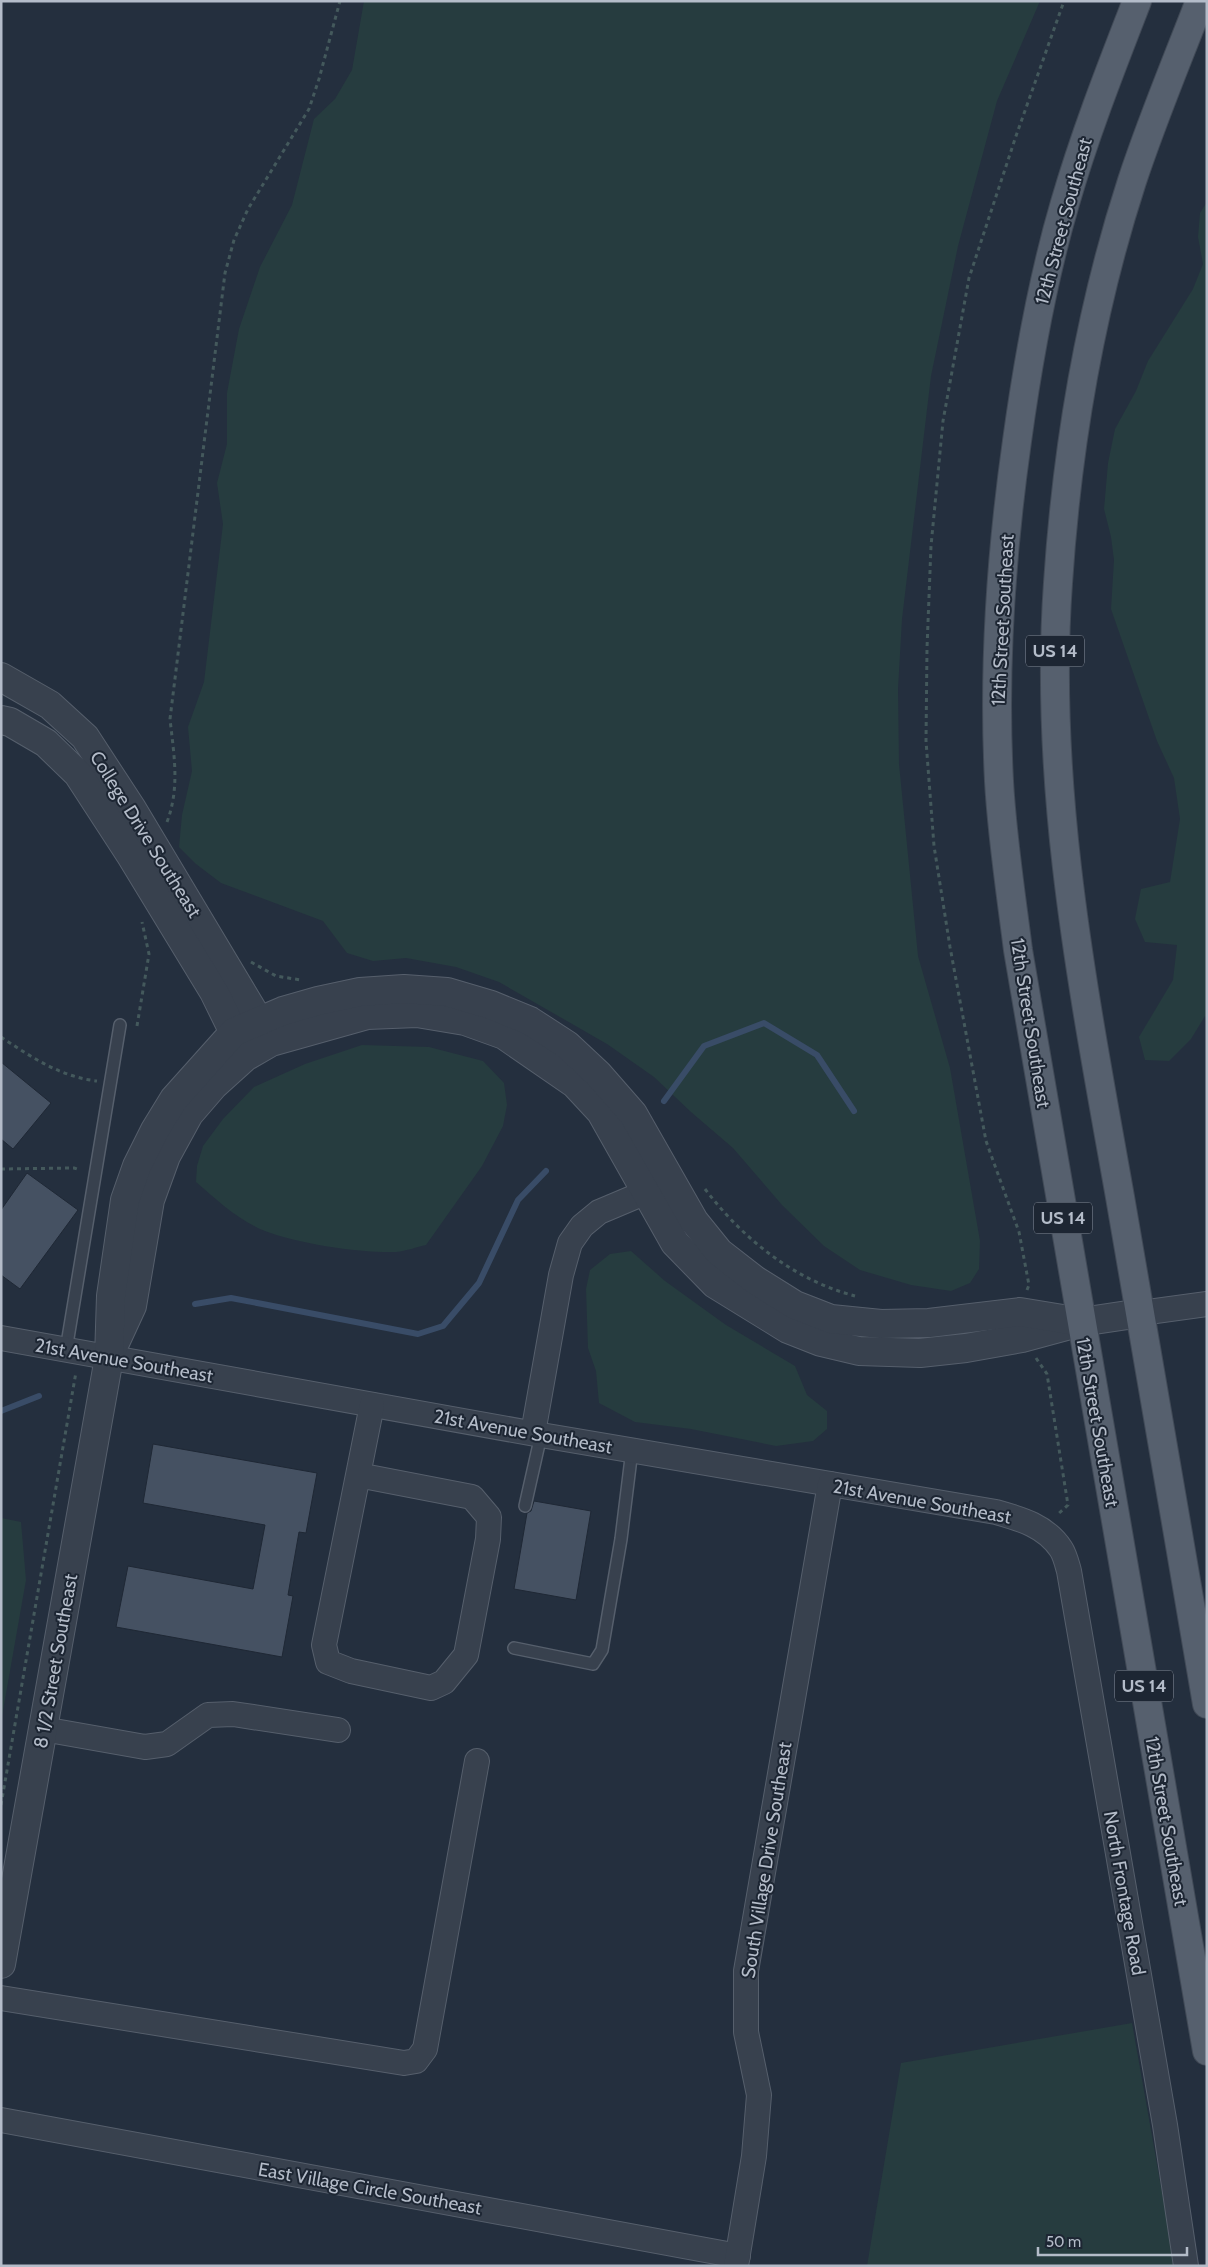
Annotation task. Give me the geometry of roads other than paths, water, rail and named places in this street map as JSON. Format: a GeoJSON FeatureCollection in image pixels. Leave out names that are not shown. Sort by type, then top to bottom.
{"type":"FeatureCollection","features":[{"type":"Feature","properties":{"kind":"main road","name":"12th Street Southeast"},"geometry":{"type":"LineString","coordinates":[[1137,1],[1084,140],[1047,270],[1034,334],[1013,468],[1004,547],[999,622],[997,707],[999,782],[1018,950],[1080,1322],[1207,2051]]}},
{"type":"Feature","properties":{"kind":"main road","name":"US 14"},"geometry":{"type":"LineString","coordinates":[[1200,1],[1132,181],[1108,263],[1087,354],[1064,508],[1057,586],[1054,669],[1057,758],[1065,859],[1081,974],[1207,1704]]}},
{"type":"Feature","properties":{"kind":"street","name":"College Drive Southeast"},"geometry":{"type":"LineString","coordinates":[[1,677],[50,705],[85,737],[151,840],[265,1031]]}},
{"type":"Feature","properties":{"kind":"street","name":"College Drive Southeast"},"geometry":{"type":"LineString","coordinates":[[1,720],[10,722],[46,743],[78,774],[130,854],[204,976],[245,1057]]}},
{"type":"Feature","properties":{"kind":"street"},"geometry":{"type":"LineString","coordinates":[[265,1031],[283,1011],[360,992],[404,989],[447,992],[491,1005],[530,1022],[567,1045],[598,1074],[633,1114],[694,1220],[719,1252],[755,1280],[795,1305],[831,1319],[881,1324],[929,1323],[1020,1312],[1080,1322]]}},
{"type":"Feature","properties":{"kind":"street"},"geometry":{"type":"LineString","coordinates":[[265,1031],[367,1015],[417,1014],[465,1021],[504,1035],[574,1084],[601,1112],[675,1243],[716,1284],[788,1329],[821,1342],[859,1351],[920,1353],[966,1348],[1022,1338],[1080,1322],[1207,1304]]}},
{"type":"Feature","properties":{"kind":"street","name":"8 1/2 Street Southeast"},"geometry":{"type":"LineString","coordinates":[[1,1964],[109,1358],[112,1286],[125,1200],[137,1166],[155,1130],[174,1099],[234,1032],[265,1031]]}},
{"type":"Feature","properties":{"kind":"street","name":"8 1/2 Street Southeast"},"geometry":{"type":"LineString","coordinates":[[109,1358],[132,1306],[150,1200],[166,1156],[189,1114],[214,1085],[245,1057],[265,1031]]}},
{"type":"Feature","properties":{"kind":"street"},"geometry":{"type":"LineString","coordinates":[[537,1434],[561,1275],[570,1243],[582,1226],[599,1212],[645,1191],[673,1182]]}},
{"type":"Feature","properties":{"kind":"street","name":"21st Avenue Southeast"},"geometry":{"type":"LineString","coordinates":[[1,1338],[537,1434],[996,1512],[1023,1520],[1043,1530]]}},
{"type":"Feature","properties":{"kind":"street"},"geometry":{"type":"LineString","coordinates":[[358,1475],[472,1497],[489,1518],[488,1539],[466,1655],[444,1682],[431,1688],[351,1671],[328,1662],[324,1646],[358,1475],[372,1405]]}},
{"type":"Feature","properties":{"kind":"street","name":"South Village Drive Southeast"},"geometry":{"type":"LineString","coordinates":[[737,2261],[754,2156],[759,2095],[746,2032],[746,1971],[830,1484]]}},
{"type":"Feature","properties":{"kind":"street","name":"North Frontage Road"},"geometry":{"type":"LineString","coordinates":[[1043,1530],[1062,1549],[1069,1571],[1163,2116],[1186,2266]]}},
{"type":"Feature","properties":{"kind":"street"},"geometry":{"type":"LineString","coordinates":[[43,1729],[145,1747],[167,1744],[208,1715],[233,1714],[338,1730]]}},
{"type":"Feature","properties":{"kind":"street"},"geometry":{"type":"LineString","coordinates":[[1,1998],[404,2063],[416,2061],[425,2049],[477,1761]]}},
{"type":"Feature","properties":{"kind":"street","name":"East Village Circle Southeast"},"geometry":{"type":"LineString","coordinates":[[1,2120],[737,2261]]}},
{"type":"Feature","properties":{"kind":"lane"},"geometry":{"type":"LineString","coordinates":[[66,1350],[120,1024]]}},
{"type":"Feature","properties":{"kind":"lane"},"geometry":{"type":"LineString","coordinates":[[524,1506],[537,1434]]}},
{"type":"Feature","properties":{"kind":"lane"},"geometry":{"type":"LineString","coordinates":[[514,1648],[593,1664],[602,1650],[621,1539],[632,1450]]}},
{"type":"Feature","properties":{"kind":"waterway"},"geometry":{"type":"LineString","coordinates":[[664,1101],[704,1046],[764,1023],[817,1055],[854,1111]]}},
{"type":"Feature","properties":{"kind":"waterway"},"geometry":{"type":"LineString","coordinates":[[195,1304],[231,1298],[418,1334],[443,1326],[479,1283],[518,1200],[546,1171]]}},
{"type":"Feature","properties":{"kind":"waterway"},"geometry":{"type":"LineString","coordinates":[[1,1411],[39,1396]]}}]}
